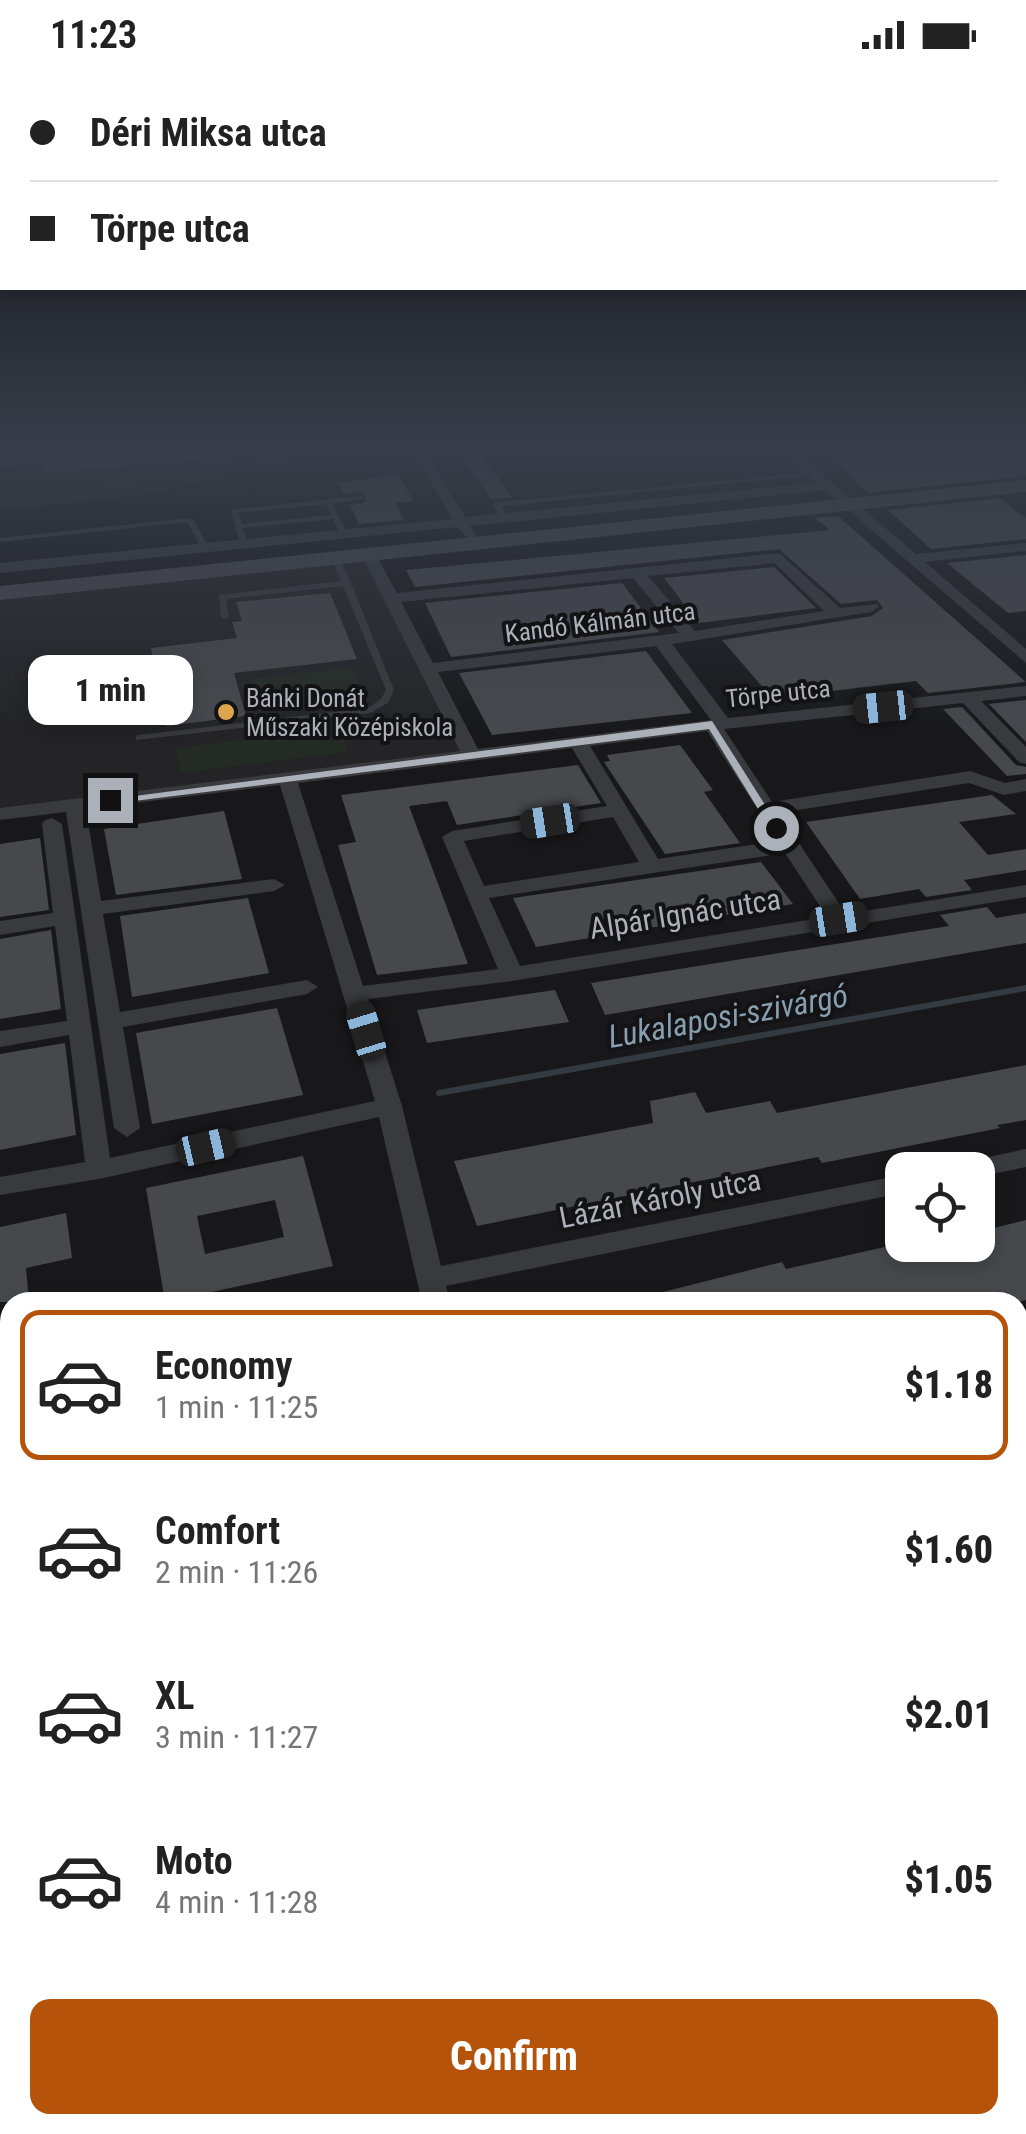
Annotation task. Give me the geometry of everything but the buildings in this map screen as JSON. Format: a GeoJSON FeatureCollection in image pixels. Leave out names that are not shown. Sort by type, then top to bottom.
{"type":"FeatureCollection","features":[{"type":"Feature","properties":{"kind":"street"},"geometry":{"type":"LineString","coordinates":[[0,568],[261,542]]}},
{"type":"Feature","properties":{"kind":"street"},"geometry":{"type":"LineString","coordinates":[[0,592],[490,542]]}},
{"type":"Feature","properties":{"kind":"street"},"geometry":{"type":"LineString","coordinates":[[894,542],[1017,641],[1026,658]]}},
{"type":"Feature","properties":{"kind":"street"},"geometry":{"type":"LineString","coordinates":[[914,558],[1026,547]]}},
{"type":"Feature","properties":{"kind":"street"},"geometry":{"type":"LineString","coordinates":[[368,554],[472,756]]}},
{"type":"Feature","properties":{"kind":"street"},"geometry":{"type":"LineString","coordinates":[[394,598],[779,558],[834,612]]}},
{"type":"Feature","properties":{"kind":"street"},"geometry":{"type":"LineString","coordinates":[[637,573],[690,636]]}},
{"type":"Feature","properties":{"kind":"street","name":"Kandó Kálmán utca"},"geometry":{"type":"LineString","coordinates":[[430,668],[662,641],[871,607]]}},
{"type":"Feature","properties":{"kind":"street"},"geometry":{"type":"LineString","coordinates":[[662,641],[718,724],[764,809],[839,919]]}},
{"type":"Feature","properties":{"kind":"street","name":"Törpe utca"},"geometry":{"type":"LineString","coordinates":[[0,814],[718,724],[1026,692]]}},
{"type":"Feature","properties":{"kind":"street"},"geometry":{"type":"LineString","coordinates":[[968,698],[1026,758]]}},
{"type":"Feature","properties":{"kind":"street"},"geometry":{"type":"LineString","coordinates":[[578,742],[615,811],[652,866]]}},
{"type":"Feature","properties":{"kind":"street"},"geometry":{"type":"LineString","coordinates":[[287,777],[389,1106],[433,1291]]}},
{"type":"Feature","properties":{"kind":"street"},"geometry":{"type":"LineString","coordinates":[[764,809],[970,777],[1004,789],[1026,785]]}},
{"type":"Feature","properties":{"kind":"street"},"geometry":{"type":"LineString","coordinates":[[75,805],[128,1128]]}},
{"type":"Feature","properties":{"kind":"street"},"geometry":{"type":"LineString","coordinates":[[512,974],[452,837],[615,811]]}},
{"type":"Feature","properties":{"kind":"street"},"geometry":{"type":"LineString","coordinates":[[52,824],[100,1170]]}},
{"type":"Feature","properties":{"kind":"street"},"geometry":{"type":"LineString","coordinates":[[477,894],[788,846]]}},
{"type":"Feature","properties":{"kind":"street"},"geometry":{"type":"LineString","coordinates":[[91,909],[274,885]]}},
{"type":"Feature","properties":{"kind":"street","name":"Alpár Ignác utca"},"geometry":{"type":"LineString","coordinates":[[354,994],[512,974],[1026,891]]}},
{"type":"Feature","properties":{"kind":"street"},"geometry":{"type":"LineString","coordinates":[[0,928],[65,918]]}},
{"type":"Feature","properties":{"kind":"street"},"geometry":{"type":"LineString","coordinates":[[113,1022],[306,987]]}},
{"type":"Feature","properties":{"kind":"street"},"geometry":{"type":"LineString","coordinates":[[0,1040],[80,1026]]}},
{"type":"Feature","properties":{"kind":"street"},"geometry":{"type":"LineString","coordinates":[[0,1186],[100,1170],[389,1106]]}},
{"type":"Feature","properties":{"kind":"street"},"geometry":{"type":"LineString","coordinates":[[995,1165],[1026,1158]]}},
{"type":"Feature","properties":{"kind":"street","name":"Lázár Károly utca"},"geometry":{"type":"LineString","coordinates":[[433,1291],[885,1188]]}},
{"type":"Feature","properties":{"kind":"lane"},"geometry":{"type":"LineString","coordinates":[[202,542],[205,548]]}},
{"type":"Feature","properties":{"kind":"lane"},"geometry":{"type":"LineString","coordinates":[[139,738],[370,710],[386,701],[390,690],[334,558]]}},
{"type":"Feature","properties":{"kind":"lane"},"geometry":{"type":"LineString","coordinates":[[225,617],[222,596],[347,584]]}},
{"type":"Feature","properties":{"kind":"shaded area","name":"Bánki Donát Műszaki Középiskola"},"geometry":{"type":"Polygon","coordinates":[[[369,554],[472,756],[0,814],[0,593],[369,554]]]}},
{"type":"Feature","properties":{"kind":"shaded area"},"geometry":{"type":"Polygon","coordinates":[[[352,667],[364,695],[259,708],[251,679],[352,667]]]}},
{"type":"Feature","properties":{"kind":"shaded area"},"geometry":{"type":"Polygon","coordinates":[[[340,728],[348,752],[181,773],[176,748],[340,728]]]}},
{"type":"Feature","properties":{"kind":"waterway","name":"Lukalaposi-szivárgó"},"geometry":{"type":"LineString","coordinates":[[439,1093],[1026,988]]}},
{"type":"Feature","properties":{"kind":"place","name":"Bánki Donát Műszaki Középiskola"},"geometry":{"type":"Point","coordinates":[226,712]}},
{"type":"Feature","properties":{"kind":"route"},"geometry":{"type":"LineString","coordinates":[[110,800],[712,725],[776,828]]}}]}
